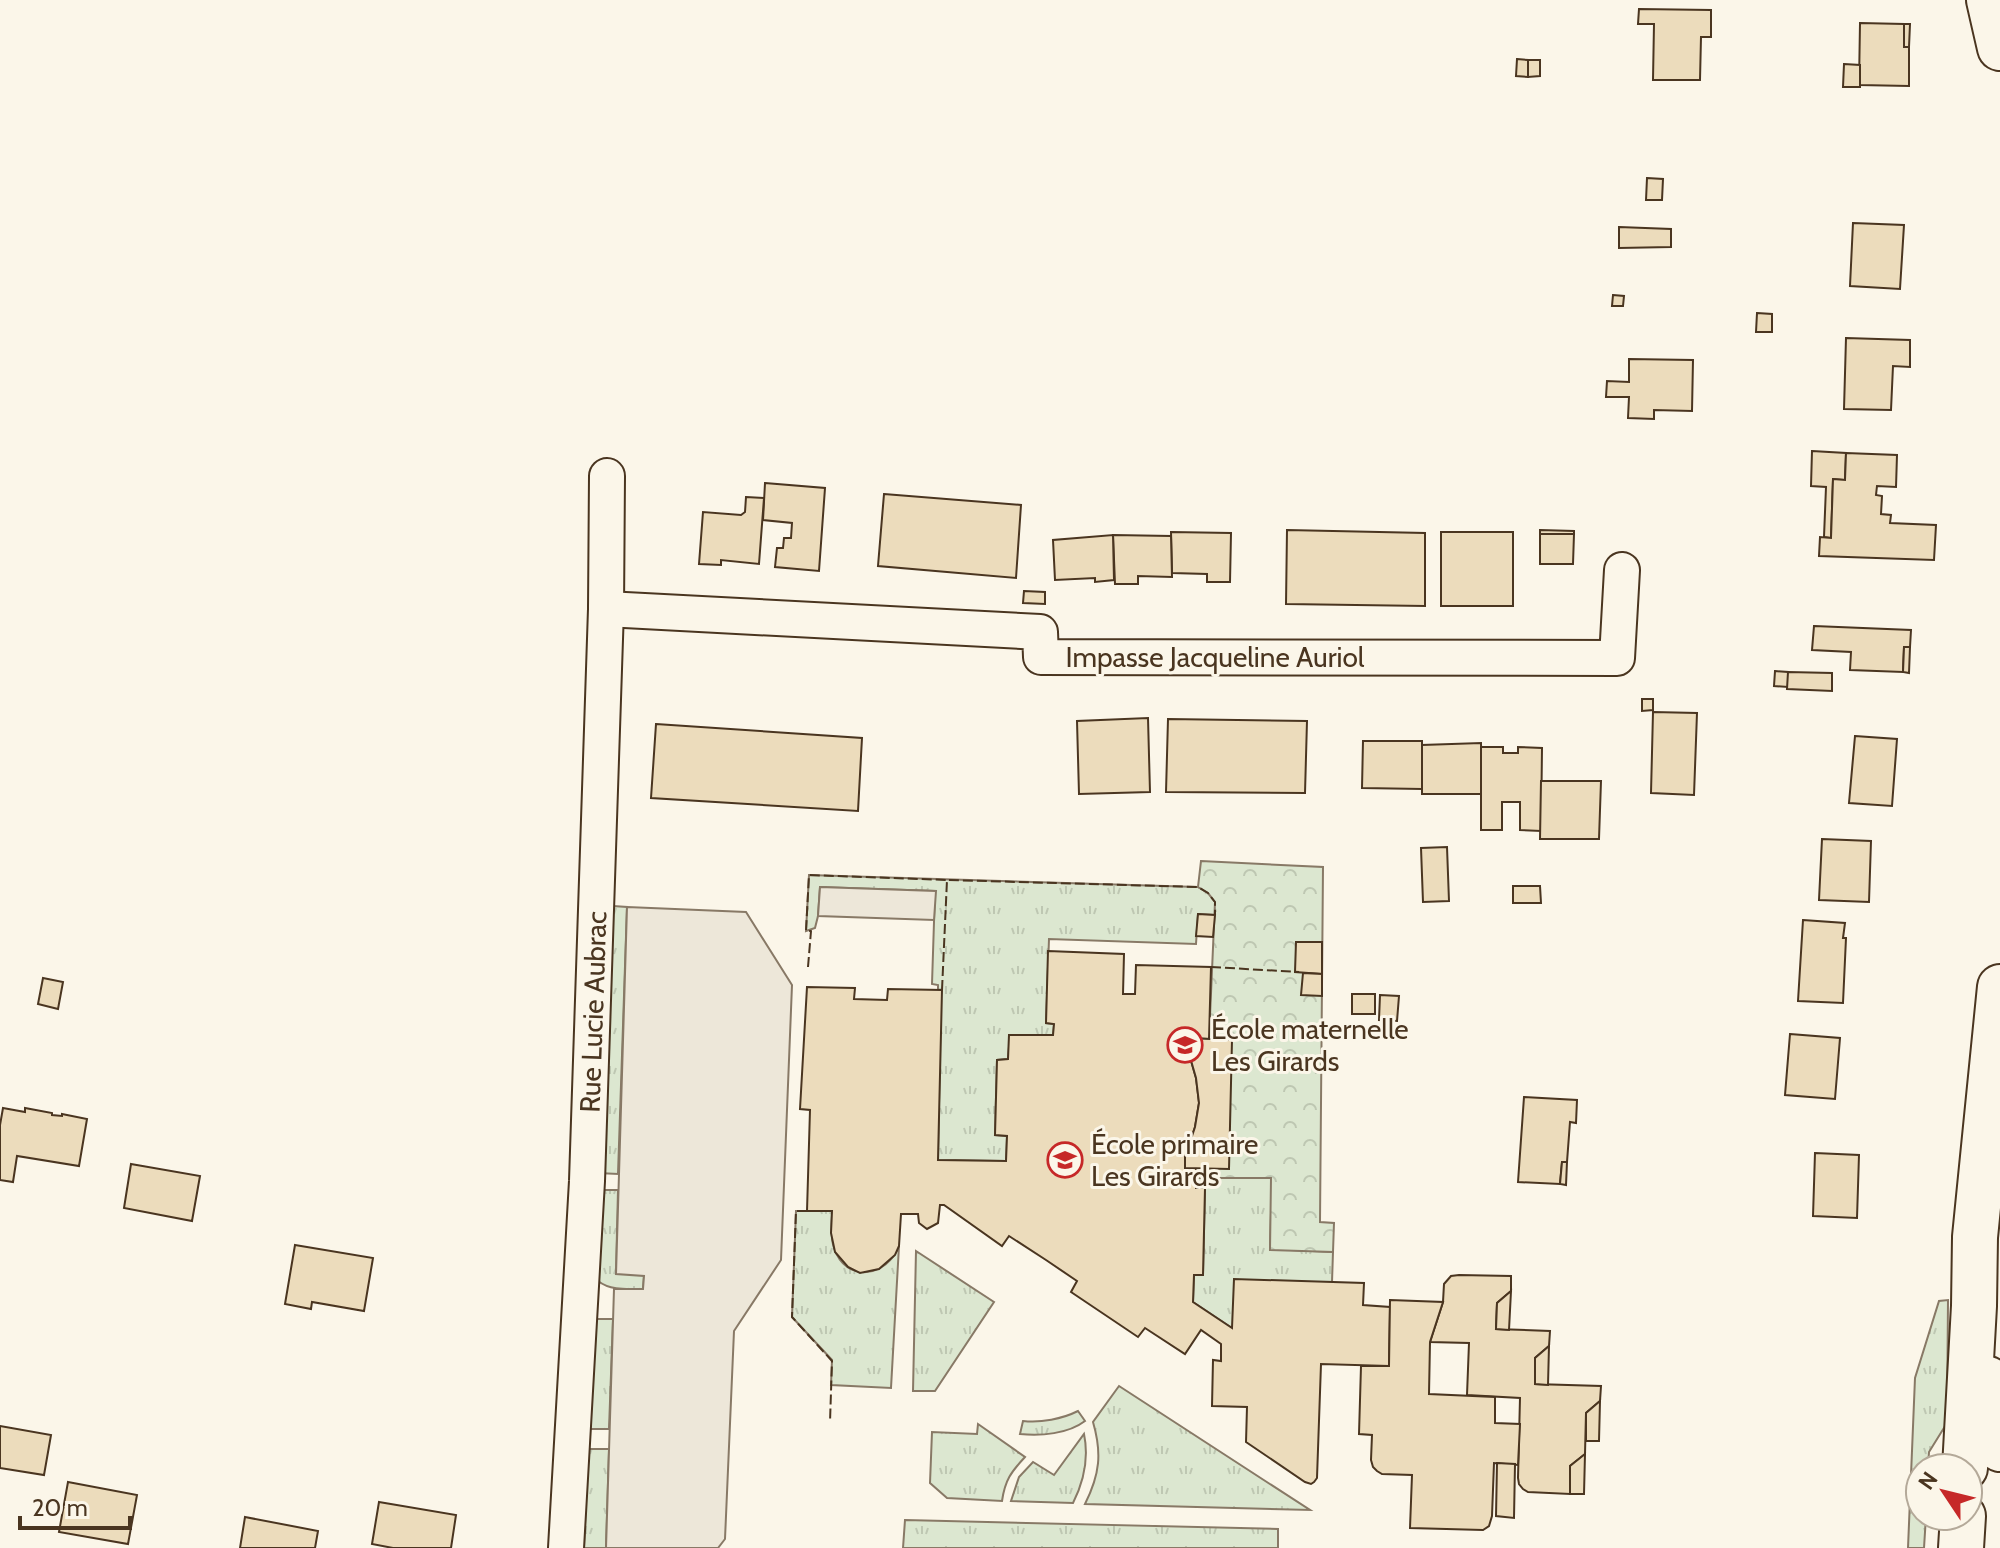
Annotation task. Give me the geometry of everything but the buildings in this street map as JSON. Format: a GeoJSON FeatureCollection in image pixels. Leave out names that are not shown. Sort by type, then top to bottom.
{"type":"FeatureCollection","features":[{"type":"Feature","properties":{"kind":"street"},"geometry":{"type":"LineString","coordinates":[[1989,0],[2000,48]]}},
{"type":"Feature","properties":{"kind":"street","name":"Rue Lucie Aubrac"},"geometry":{"type":"LineString","coordinates":[[566,1548],[587,1181],[606,609],[607,476]]}},
{"type":"Feature","properties":{"kind":"street","name":"Impasse Jacqueline Auriol"},"geometry":{"type":"LineString","coordinates":[[606,609],[1040,632],[1041,657],[1617,658],[1622,570]]}},
{"type":"Feature","properties":{"kind":"street"},"geometry":{"type":"LineString","coordinates":[[1966,1452],[1974,1306],[1987,1240],[2000,987]]}},
{"type":"Feature","properties":{"kind":"street"},"geometry":{"type":"LineString","coordinates":[[1974,1306],[2000,1449]]}},
{"type":"Feature","properties":{"kind":"green space"},"geometry":{"type":"Polygon","coordinates":[[[1201,861],[1323,867],[1320,1222],[1334,1223],[1333,1252],[1270,1250],[1271,1178],[1196,1178],[1188,1150],[1209,1039],[1215,902],[1198,887],[1201,861]]]}},
{"type":"Feature","properties":{"kind":"green space"},"geometry":{"type":"Polygon","coordinates":[[[809,875],[1198,887],[1215,902],[1215,915],[1198,914],[1196,944],[1049,939],[1046,1023],[1054,1024],[1053,1035],[1010,1035],[1008,1059],[997,1060],[995,1135],[1007,1136],[1006,1161],[938,1160],[941,990],[938,990],[938,985],[932,984],[935,891],[820,887],[815,928],[806,931],[809,875]]]}},
{"type":"Feature","properties":{"kind":"green space"},"geometry":{"type":"Polygon","coordinates":[[[613,906],[627,907],[618,1174],[598,1173],[613,906]]]}},
{"type":"Feature","properties":{"kind":"green space"},"geometry":{"type":"Polygon","coordinates":[[[1196,1178],[1272,1178],[1270,1249],[1333,1252],[1332,1282],[1232,1328],[1193,1302],[1194,1275],[1203,1274],[1205,1188],[1196,1188],[1196,1178]]]}},
{"type":"Feature","properties":{"kind":"green space"},"geometry":{"type":"Polygon","coordinates":[[[598,1190],[618,1190],[616,1273],[644,1275],[643,1289],[614,1288],[598,1281],[598,1190]]]}},
{"type":"Feature","properties":{"kind":"green space"},"geometry":{"type":"Polygon","coordinates":[[[796,1211],[832,1211],[834,1248],[840,1260],[857,1271],[876,1270],[893,1256],[899,1246],[891,1388],[831,1385],[832,1360],[792,1317],[796,1211]]]}},
{"type":"Feature","properties":{"kind":"green space"},"geometry":{"type":"Polygon","coordinates":[[[916,1251],[994,1302],[935,1391],[913,1391],[916,1251]]]}},
{"type":"Feature","properties":{"kind":"green space"},"geometry":{"type":"Polygon","coordinates":[[[1948,1300],[1947,1423],[1929,1452],[1912,1452],[1915,1378],[1939,1301],[1948,1300]]]}},
{"type":"Feature","properties":{"kind":"green space"},"geometry":{"type":"Polygon","coordinates":[[[593,1319],[613,1319],[609,1429],[589,1429],[593,1319]]]}},
{"type":"Feature","properties":{"kind":"green space"},"geometry":{"type":"Polygon","coordinates":[[[1119,1386],[1310,1510],[1085,1504],[1098,1463],[1093,1422],[1119,1386]]]}},
{"type":"Feature","properties":{"kind":"green space"},"geometry":{"type":"Polygon","coordinates":[[[1078,1411],[1085,1421],[1071,1429],[1045,1434],[1020,1434],[1023,1421],[1051,1420],[1078,1411]]]}},
{"type":"Feature","properties":{"kind":"green space"},"geometry":{"type":"Polygon","coordinates":[[[978,1424],[1025,1457],[1009,1477],[1002,1501],[947,1498],[930,1483],[932,1432],[977,1434],[978,1424]]]}},
{"type":"Feature","properties":{"kind":"green space"},"geometry":{"type":"Polygon","coordinates":[[[1084,1434],[1084,1469],[1073,1503],[1011,1501],[1019,1477],[1033,1462],[1054,1475],[1084,1434]]]}},
{"type":"Feature","properties":{"kind":"green space"},"geometry":{"type":"Polygon","coordinates":[[[588,1449],[609,1449],[606,1548],[584,1548],[588,1449]]]}},
{"type":"Feature","properties":{"kind":"green space"},"geometry":{"type":"Polygon","coordinates":[[[905,1520],[1278,1529],[1278,1548],[903,1548],[905,1520]]]}},
{"type":"Feature","properties":{"kind":"green space"},"geometry":{"type":"Polygon","coordinates":[[[1909,1532],[1925,1532],[1924,1548],[1908,1548],[1909,1532]]]}},
{"type":"Feature","properties":{"kind":"shaded area"},"geometry":{"type":"Polygon","coordinates":[[[820,887],[936,891],[934,920],[818,916],[820,887]]]}},
{"type":"Feature","properties":{"kind":"shaded area"},"geometry":{"type":"Polygon","coordinates":[[[627,907],[746,912],[792,985],[781,1260],[734,1331],[725,1539],[718,1548],[606,1548],[614,1289],[643,1289],[644,1276],[616,1274],[627,907]]]}},
{"type":"Feature","properties":{"kind":"fence"},"geometry":{"type":"LineString","coordinates":[[808,967],[811,931],[806,931],[809,875],[947,880]]}},
{"type":"Feature","properties":{"kind":"fence"},"geometry":{"type":"LineString","coordinates":[[942,990],[947,880],[1198,887],[1215,902],[1215,915]]}},
{"type":"Feature","properties":{"kind":"fence"},"geometry":{"type":"LineString","coordinates":[[1211,967],[1299,972]]}},
{"type":"Feature","properties":{"kind":"fence"},"geometry":{"type":"LineString","coordinates":[[807,1211],[796,1211],[792,1317],[832,1361],[830,1422]]}},
{"type":"Feature","properties":{"kind":"place","name":"École maternelle Les Girards"},"geometry":{"type":"Point","coordinates":[1185,1045]}},
{"type":"Feature","properties":{"kind":"place","name":"École primaire Les Girards"},"geometry":{"type":"Point","coordinates":[1065,1160]}}]}
